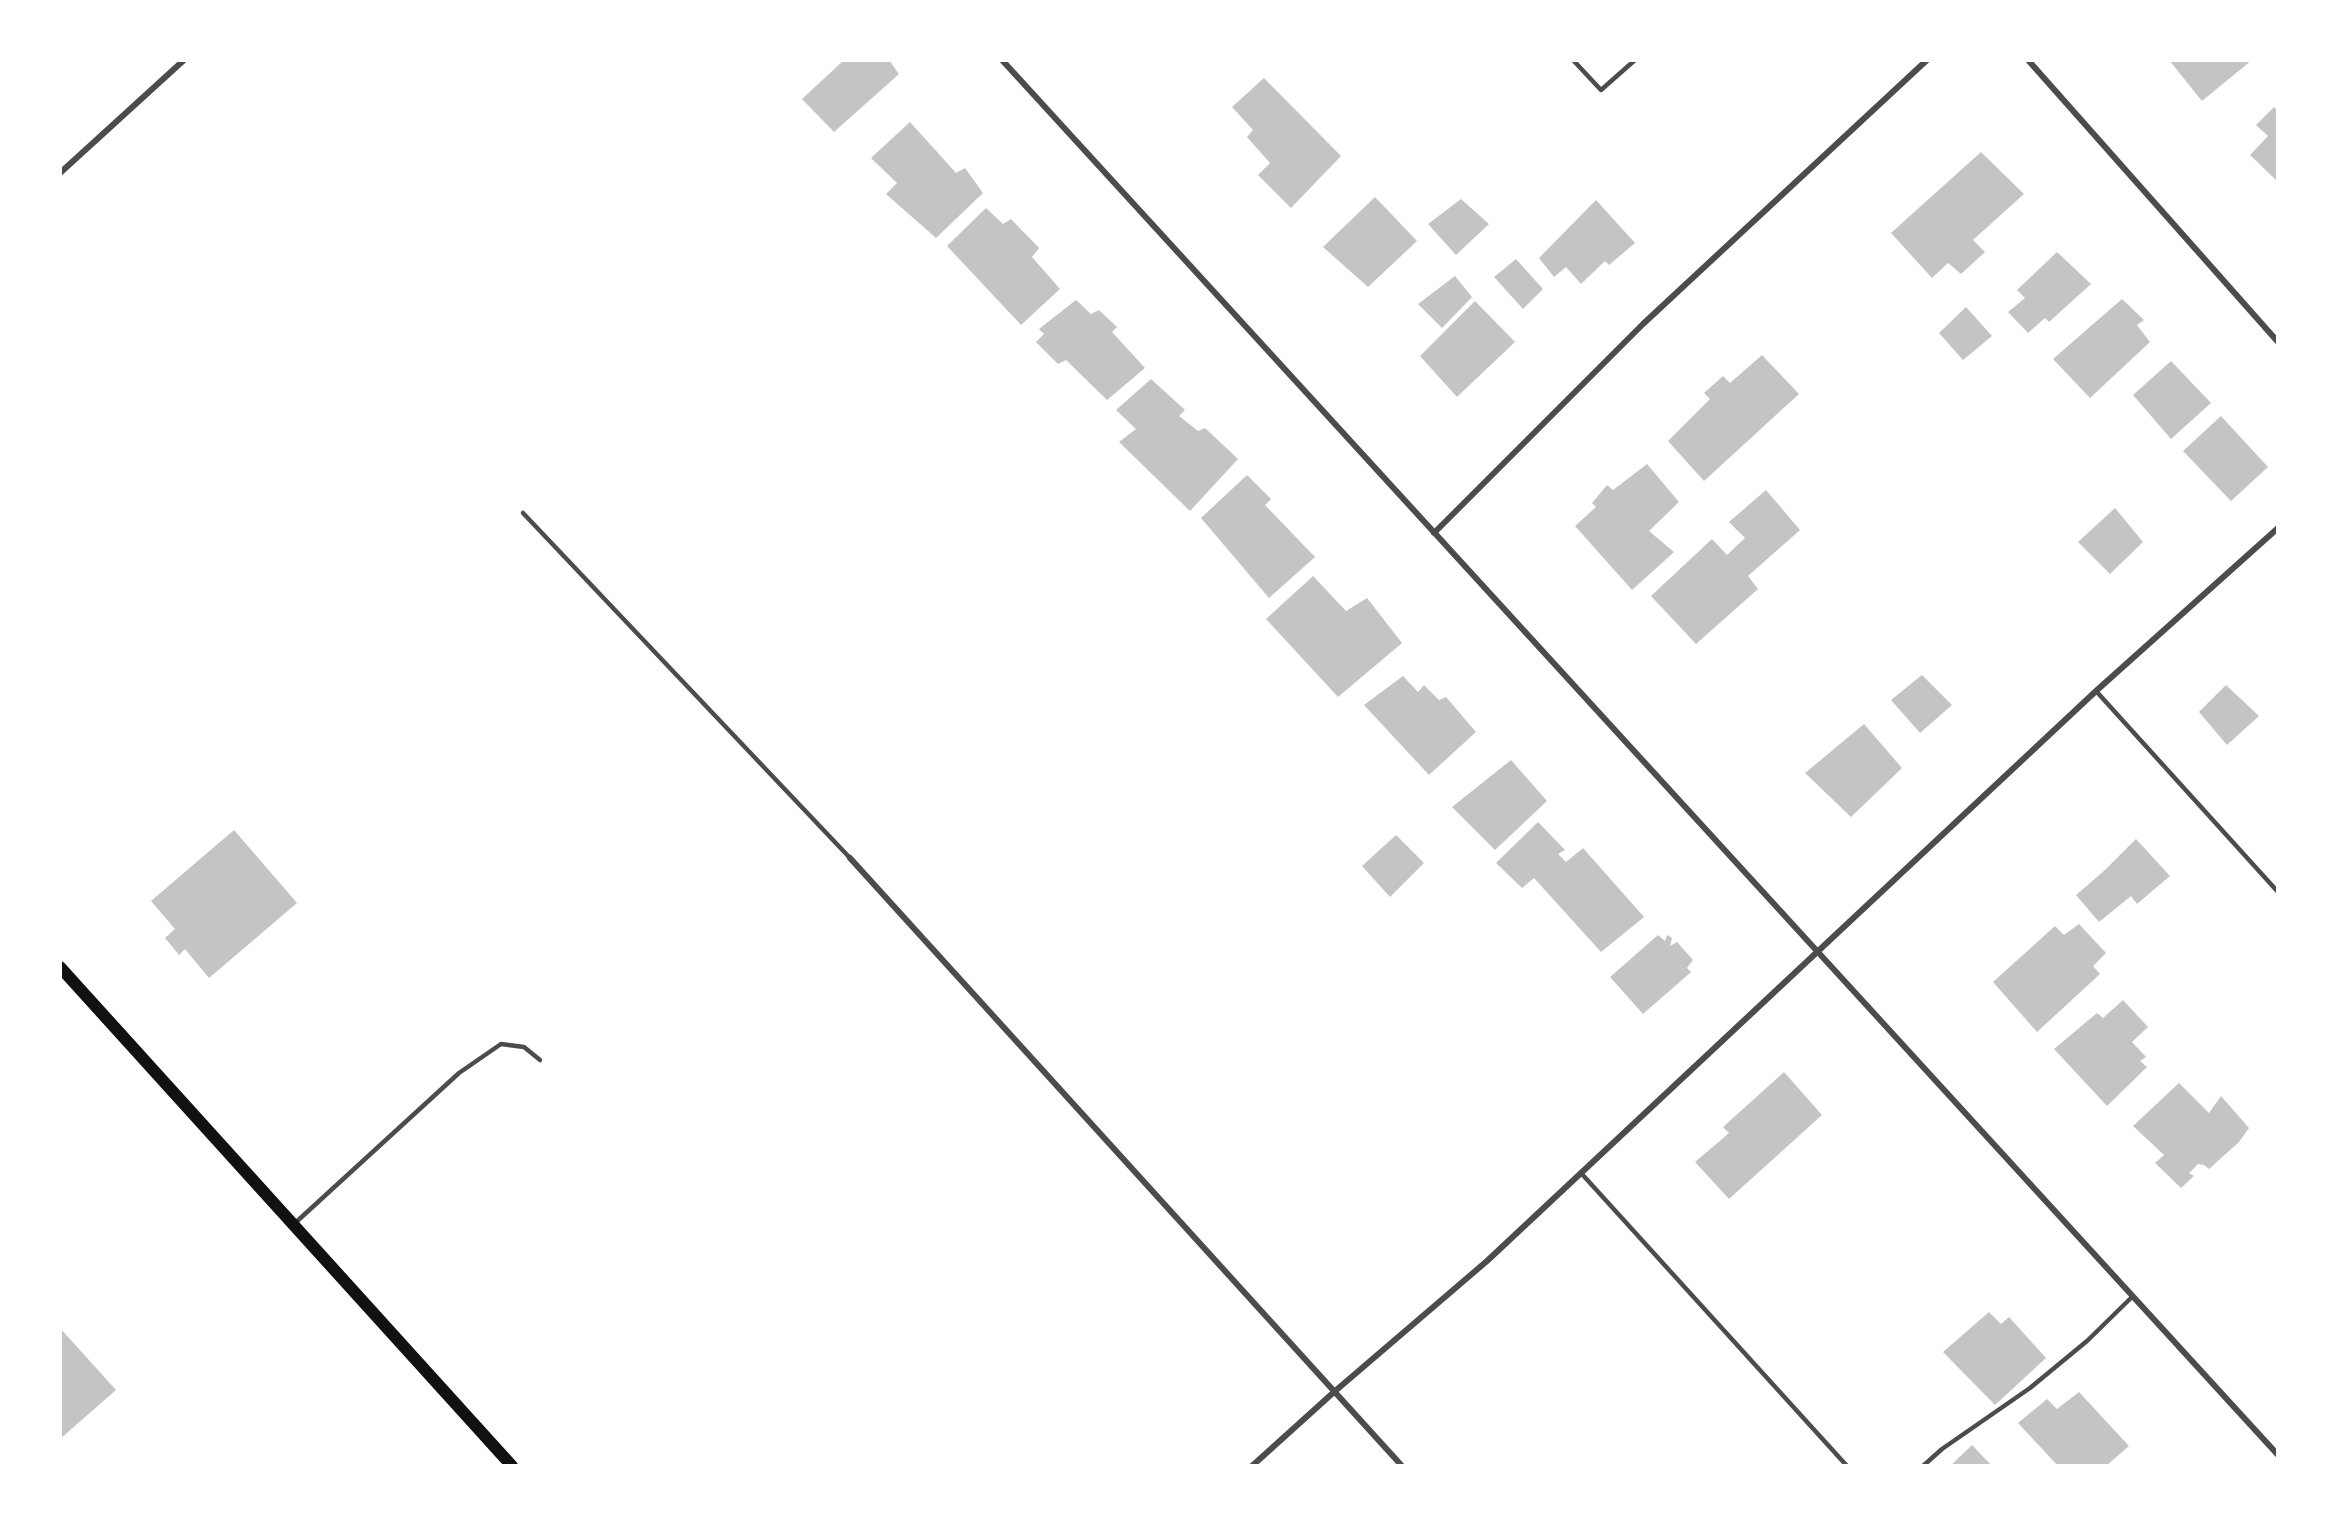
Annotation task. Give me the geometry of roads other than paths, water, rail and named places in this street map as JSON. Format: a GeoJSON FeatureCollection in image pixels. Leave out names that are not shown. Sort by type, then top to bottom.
{"type":"FeatureCollection","features":[{"type":"Feature","properties":{"kind":"main road"},"geometry":{"type":"LineString","coordinates":[[60,968],[512,1466]]}},
{"type":"Feature","properties":{"kind":"street"},"geometry":{"type":"LineString","coordinates":[[60,173],[184,60]]}},
{"type":"Feature","properties":{"kind":"street"},"geometry":{"type":"LineString","coordinates":[[1002,60],[2278,1455]]}},
{"type":"Feature","properties":{"kind":"street"},"geometry":{"type":"LineString","coordinates":[[1434,533],[1643,324],[1927,60]]}},
{"type":"Feature","properties":{"kind":"street"},"geometry":{"type":"LineString","coordinates":[[2028,60],[2278,342]]}},
{"type":"Feature","properties":{"kind":"street"},"geometry":{"type":"LineString","coordinates":[[1252,1466],[1334,1392],[1487,1261],[2096,691],[2278,528]]}},
{"type":"Feature","properties":{"kind":"street"},"geometry":{"type":"LineString","coordinates":[[850,858],[1402,1466]]}},
{"type":"Feature","properties":{"kind":"lane"},"geometry":{"type":"LineString","coordinates":[[1573,60],[1601,90],[1635,60]]}},
{"type":"Feature","properties":{"kind":"lane"},"geometry":{"type":"LineString","coordinates":[[523,513],[850,858]]}},
{"type":"Feature","properties":{"kind":"lane"},"geometry":{"type":"LineString","coordinates":[[2096,691],[2278,892]]}},
{"type":"Feature","properties":{"kind":"lane"},"geometry":{"type":"LineString","coordinates":[[294,1224],[459,1073],[501,1044],[524,1047],[540,1060]]}},
{"type":"Feature","properties":{"kind":"lane"},"geometry":{"type":"LineString","coordinates":[[1580,1172],[1847,1466]]}},
{"type":"Feature","properties":{"kind":"lane"},"geometry":{"type":"LineString","coordinates":[[1923,1466],[1942,1449],[2030,1388],[2087,1341],[2133,1296]]}}]}
